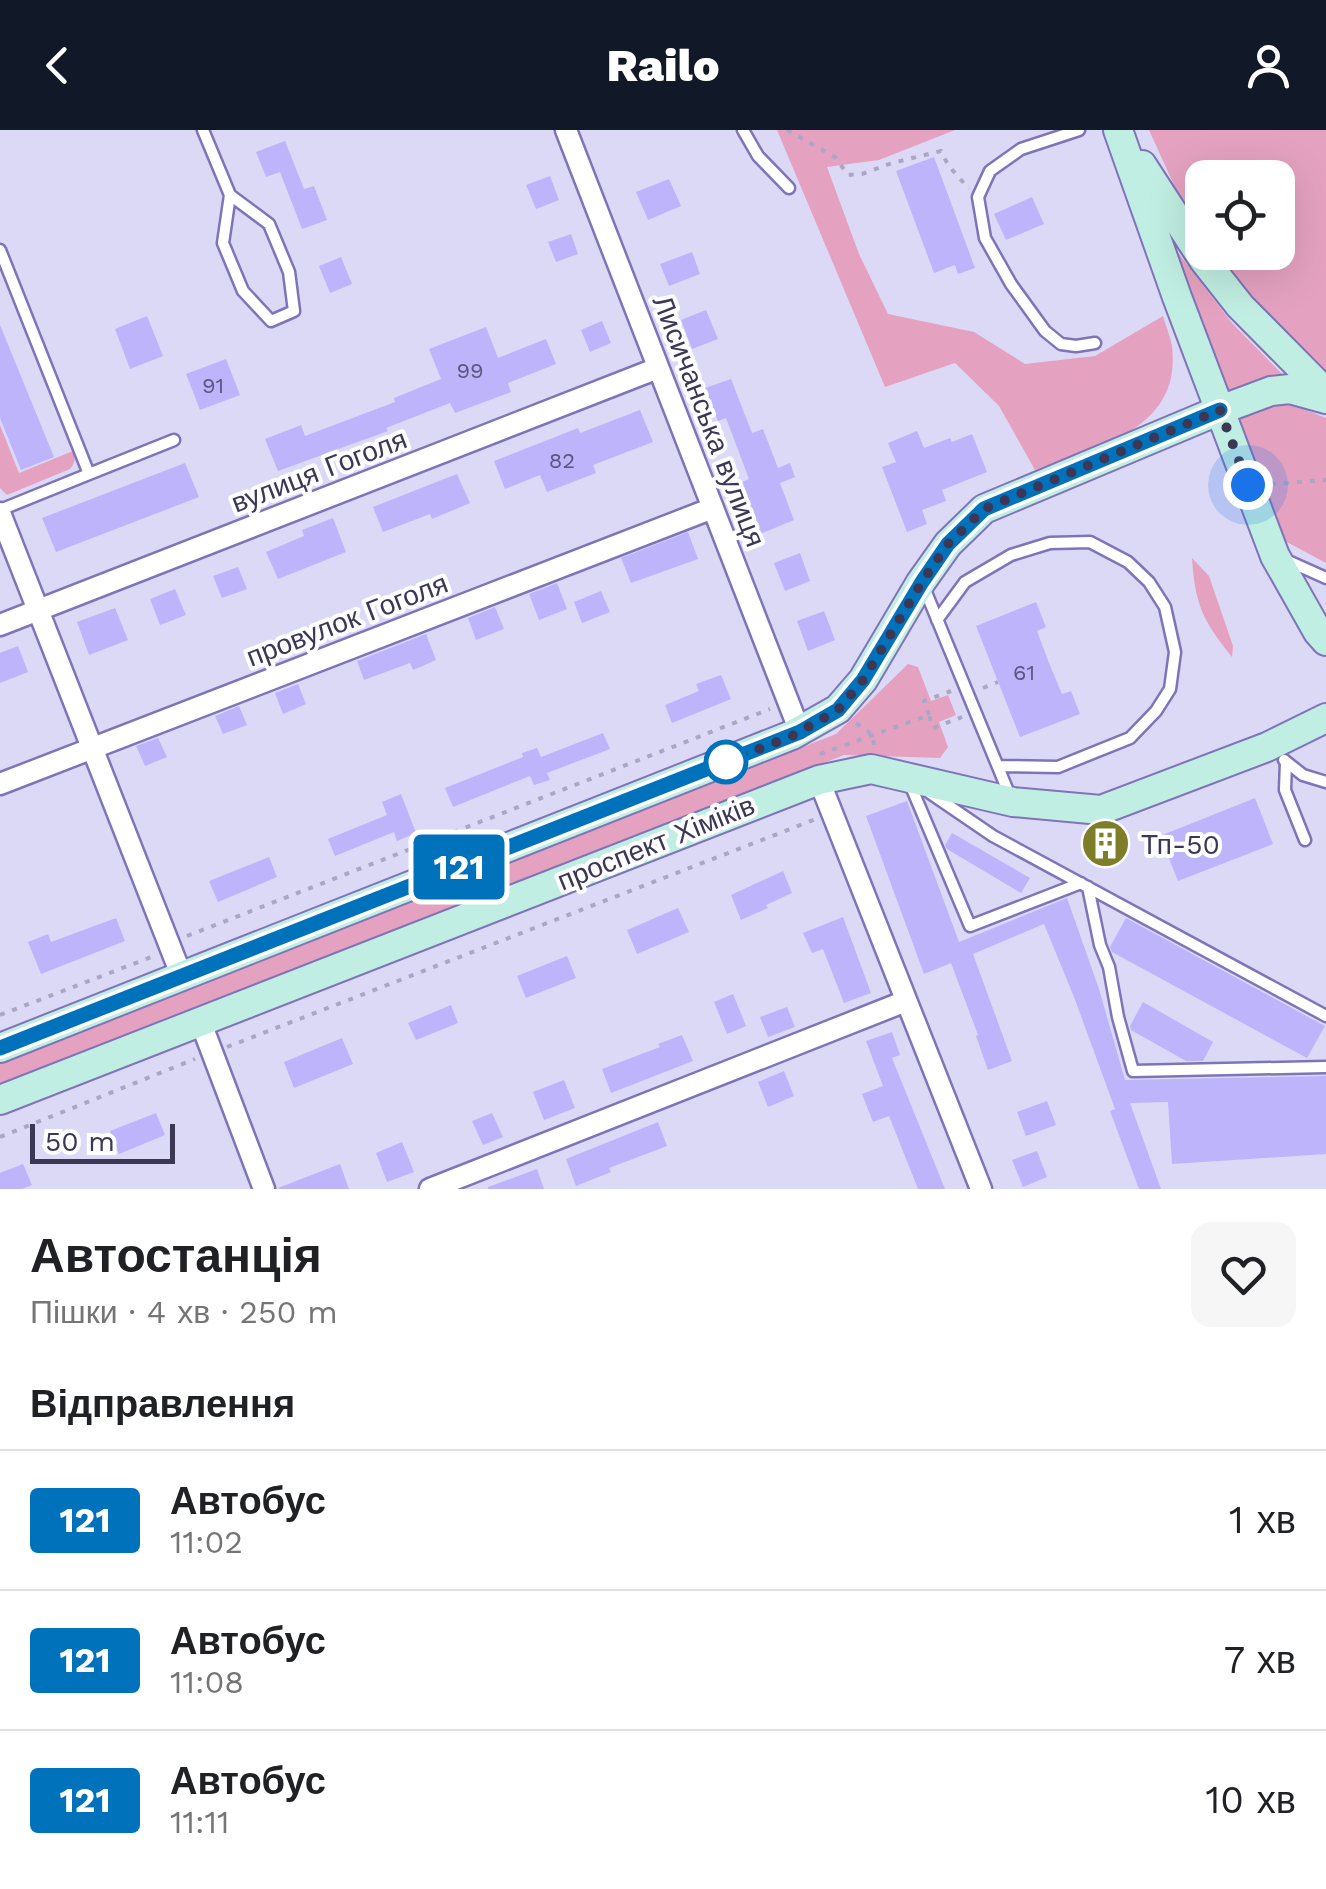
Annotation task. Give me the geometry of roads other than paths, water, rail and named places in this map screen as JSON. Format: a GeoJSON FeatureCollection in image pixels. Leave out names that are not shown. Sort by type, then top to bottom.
{"type":"FeatureCollection","features":[{"type":"Feature","properties":{"kind":"main road"},"geometry":{"type":"LineString","coordinates":[[1119,130],[1176,297],[1276,556],[1326,641]]}},
{"type":"Feature","properties":{"kind":"main road"},"geometry":{"type":"LineString","coordinates":[[1119,130],[1202,259],[1240,306],[1326,396]]}},
{"type":"Feature","properties":{"kind":"main road","name":"проспект Хіміків"},"geometry":{"type":"LineString","coordinates":[[0,1100],[201,1023],[810,756],[948,544],[984,509],[1271,391],[1290,389],[1326,396]]}},
{"type":"Feature","properties":{"kind":"main road","name":"проспект Хіміків"},"geometry":{"type":"LineString","coordinates":[[0,1048],[182,977],[810,756],[1013,802],[1101,810],[1277,754],[1326,718]]}},
{"type":"Feature","properties":{"kind":"street","name":"Лисичанська вулиця"},"geometry":{"type":"LineString","coordinates":[[566,130],[980,1189]]}},
{"type":"Feature","properties":{"kind":"street","name":"вулиця Гоголя"},"geometry":{"type":"LineString","coordinates":[[0,625],[658,368]]}},
{"type":"Feature","properties":{"kind":"street","name":"провулок Гоголя"},"geometry":{"type":"LineString","coordinates":[[0,784],[713,508]]}},
{"type":"Feature","properties":{"kind":"street"},"geometry":{"type":"LineString","coordinates":[[0,511],[182,977]]}},
{"type":"Feature","properties":{"kind":"street"},"geometry":{"type":"LineString","coordinates":[[430,1189],[906,1002]]}},
{"type":"Feature","properties":{"kind":"street"},"geometry":{"type":"LineString","coordinates":[[201,1023],[264,1189]]}},
{"type":"Feature","properties":{"kind":"lane"},"geometry":{"type":"LineString","coordinates":[[203,130],[230,195],[269,224],[289,272],[294,312],[272,321],[243,290],[223,243],[230,195]]}},
{"type":"Feature","properties":{"kind":"lane"},"geometry":{"type":"LineString","coordinates":[[743,130],[758,156],[789,188]]}},
{"type":"Feature","properties":{"kind":"lane"},"geometry":{"type":"LineString","coordinates":[[1079,130],[1021,149],[990,170],[978,198],[984,238],[1010,284],[1045,331],[1060,344],[1094,343]]}},
{"type":"Feature","properties":{"kind":"lane"},"geometry":{"type":"LineString","coordinates":[[0,250],[89,474]]}},
{"type":"Feature","properties":{"kind":"lane"},"geometry":{"type":"LineString","coordinates":[[0,511],[174,440]]}},
{"type":"Feature","properties":{"kind":"lane"},"geometry":{"type":"LineString","coordinates":[[937,620],[964,582],[1011,555],[1050,543],[1090,542],[1128,562],[1149,582],[1164,607],[1175,652],[1170,689],[1156,711],[1130,738],[1058,767],[998,766]]}},
{"type":"Feature","properties":{"kind":"lane"},"geometry":{"type":"LineString","coordinates":[[1276,556],[1326,578]]}},
{"type":"Feature","properties":{"kind":"lane"},"geometry":{"type":"LineString","coordinates":[[922,582],[1013,802]]}},
{"type":"Feature","properties":{"kind":"lane"},"geometry":{"type":"LineString","coordinates":[[1277,754],[1303,775],[1326,782]]}},
{"type":"Feature","properties":{"kind":"lane"},"geometry":{"type":"LineString","coordinates":[[1277,754],[1285,790],[1305,840]]}},
{"type":"Feature","properties":{"kind":"lane"},"geometry":{"type":"LineString","coordinates":[[908,778],[970,926],[1084,885]]}},
{"type":"Feature","properties":{"kind":"lane"},"geometry":{"type":"LineString","coordinates":[[908,778],[993,836],[1326,1016]]}},
{"type":"Feature","properties":{"kind":"lane"},"geometry":{"type":"LineString","coordinates":[[1084,885],[1109,967],[1133,1071],[1326,1067]]}},
{"type":"Feature","properties":{"kind":"place","name":"Тп-50"},"geometry":{"type":"Point","coordinates":[1106,844]}}]}
